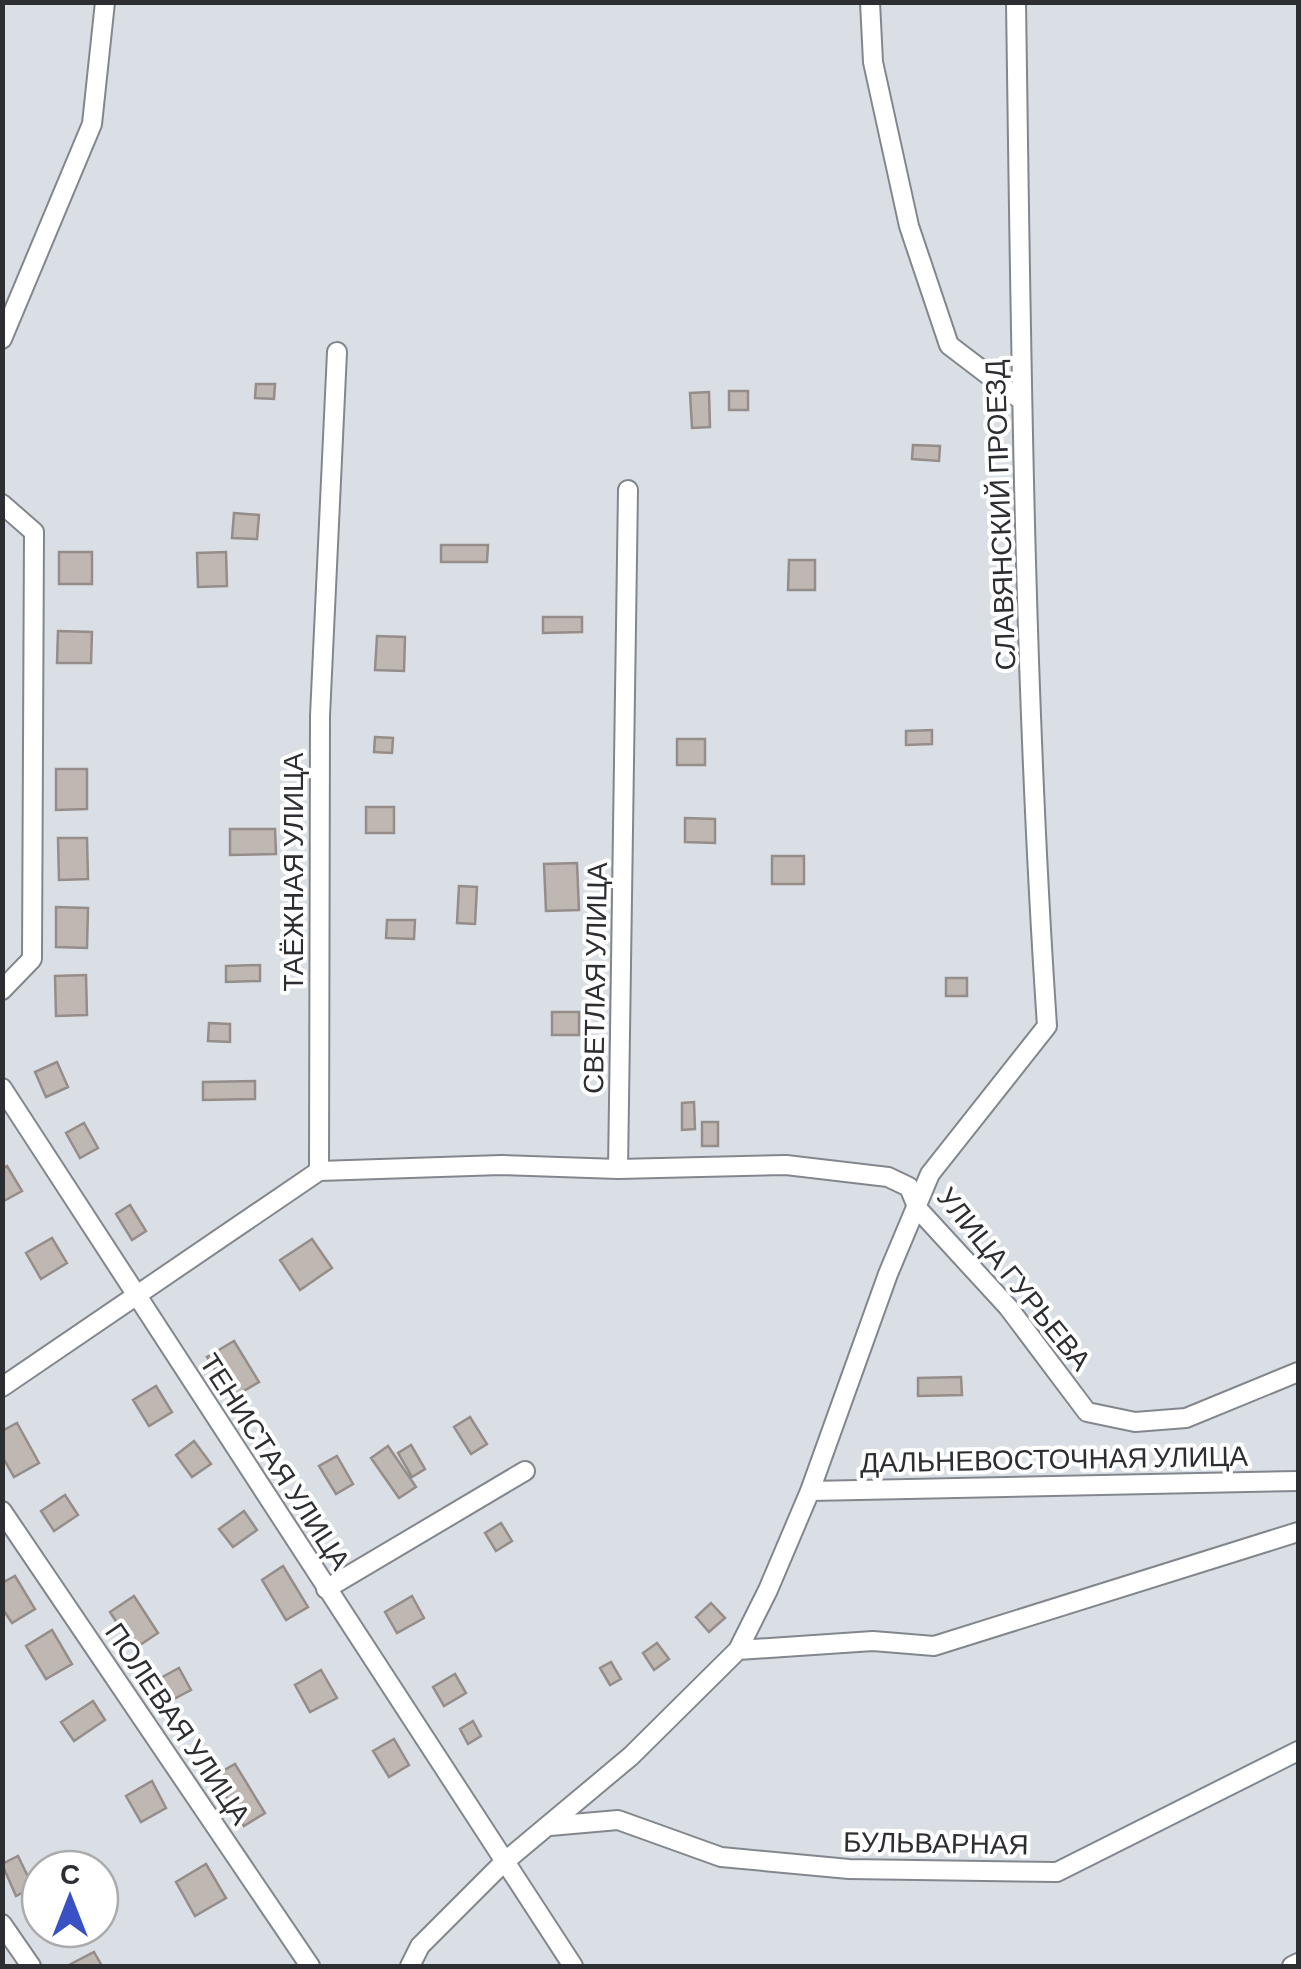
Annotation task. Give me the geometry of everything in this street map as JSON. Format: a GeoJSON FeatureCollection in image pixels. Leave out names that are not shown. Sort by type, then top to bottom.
{"type":"FeatureCollection","features":[{"type":"Feature","properties":{"kind":"street"},"geometry":{"type":"LineString","coordinates":[[2,339],[92,124],[104,2]]}},
{"type":"Feature","properties":{"kind":"street"},"geometry":{"type":"LineString","coordinates":[[870,2],[874,62],[909,226],[949,345],[1022,400]]}},
{"type":"Feature","properties":{"kind":"street","name":"СЛАВЯНСКИЙ ПРОЕЗД"},"geometry":{"type":"LineString","coordinates":[[918,1209],[930,1174],[1046,1026],[1022,400],[1016,2]]}},
{"type":"Feature","properties":{"kind":"street","name":"ТАЁЖНАЯ УЛИЦА"},"geometry":{"type":"LineString","coordinates":[[319,1172],[320,716],[337,352]]}},
{"type":"Feature","properties":{"kind":"street","name":"СВЕТЛАЯ УЛИЦА"},"geometry":{"type":"LineString","coordinates":[[618,1169],[628,490]]}},
{"type":"Feature","properties":{"kind":"street"},"geometry":{"type":"LineString","coordinates":[[2,504],[34,532],[32,959],[2,990]]}},
{"type":"Feature","properties":{"kind":"street","name":"ТЕНИСТАЯ УЛИЦА"},"geometry":{"type":"LineString","coordinates":[[2,1088],[573,1966]]}},
{"type":"Feature","properties":{"kind":"street"},"geometry":{"type":"LineString","coordinates":[[2,1387],[319,1172],[501,1165],[618,1169]]}},
{"type":"Feature","properties":{"kind":"street","name":"УЛИЦА ГУРЬЕВА"},"geometry":{"type":"LineString","coordinates":[[618,1169],[786,1165],[888,1177],[908,1188],[918,1209],[1008,1307],[1087,1412],[1135,1422],[1186,1418],[1298,1372]]}},
{"type":"Feature","properties":{"kind":"street"},"geometry":{"type":"LineString","coordinates":[[410,1966],[420,1946],[503,1863],[631,1756],[738,1650],[810,1490],[888,1274],[918,1209]]}},
{"type":"Feature","properties":{"kind":"street"},"geometry":{"type":"LineString","coordinates":[[326,1590],[525,1470]]}},
{"type":"Feature","properties":{"kind":"street","name":"ДАЛЬНЕВОСТОЧНАЯ УЛИЦА"},"geometry":{"type":"LineString","coordinates":[[810,1490],[1298,1482]]}},
{"type":"Feature","properties":{"kind":"street","name":"ПОЛЕВАЯ УЛИЦА"},"geometry":{"type":"LineString","coordinates":[[2,1510],[310,1966]]}},
{"type":"Feature","properties":{"kind":"street"},"geometry":{"type":"LineString","coordinates":[[738,1650],[872,1641],[934,1646],[1298,1532]]}},
{"type":"Feature","properties":{"kind":"street","name":"БУЛЬВАРНАЯ"},"geometry":{"type":"LineString","coordinates":[[550,1826],[618,1820],[721,1856],[850,1869],[1058,1872],[1298,1751]]}},
{"type":"Feature","properties":{"kind":"street"},"geometry":{"type":"LineString","coordinates":[[2,1924],[31,1966]]}},
{"type":"Feature","properties":{"kind":"building"},"geometry":{"type":"Polygon","coordinates":[[[256,384],[275,384],[274,399],[255,398],[256,384]]]}},
{"type":"Feature","properties":{"kind":"building"},"geometry":{"type":"Polygon","coordinates":[[[729,391],[748,391],[748,410],[729,410],[729,391]]]}},
{"type":"Feature","properties":{"kind":"building"},"geometry":{"type":"Polygon","coordinates":[[[709,392],[710,427],[692,428],[690,393],[709,392]]]}},
{"type":"Feature","properties":{"kind":"building"},"geometry":{"type":"Polygon","coordinates":[[[913,445],[940,446],[939,461],[912,459],[913,445]]]}},
{"type":"Feature","properties":{"kind":"building"},"geometry":{"type":"Polygon","coordinates":[[[234,513],[259,515],[257,539],[232,538],[234,513]]]}},
{"type":"Feature","properties":{"kind":"building"},"geometry":{"type":"Polygon","coordinates":[[[441,545],[488,545],[487,562],[441,562],[441,545]]]}},
{"type":"Feature","properties":{"kind":"building"},"geometry":{"type":"Polygon","coordinates":[[[59,552],[92,552],[92,584],[59,584],[59,552]]]}},
{"type":"Feature","properties":{"kind":"building"},"geometry":{"type":"Polygon","coordinates":[[[226,552],[227,586],[198,587],[197,553],[226,552]]]}},
{"type":"Feature","properties":{"kind":"building"},"geometry":{"type":"Polygon","coordinates":[[[789,560],[815,560],[815,590],[788,590],[789,560]]]}},
{"type":"Feature","properties":{"kind":"building"},"geometry":{"type":"Polygon","coordinates":[[[543,617],[582,617],[582,632],[543,633],[543,617]]]}},
{"type":"Feature","properties":{"kind":"building"},"geometry":{"type":"Polygon","coordinates":[[[58,631],[92,632],[91,663],[57,663],[58,631]]]}},
{"type":"Feature","properties":{"kind":"building"},"geometry":{"type":"Polygon","coordinates":[[[377,636],[405,637],[404,671],[375,670],[377,636]]]}},
{"type":"Feature","properties":{"kind":"building"},"geometry":{"type":"Polygon","coordinates":[[[932,730],[932,744],[906,745],[906,731],[932,730]]]}},
{"type":"Feature","properties":{"kind":"building"},"geometry":{"type":"Polygon","coordinates":[[[375,737],[393,738],[392,753],[374,752],[375,737]]]}},
{"type":"Feature","properties":{"kind":"building"},"geometry":{"type":"Polygon","coordinates":[[[677,739],[705,739],[705,765],[677,765],[677,739]]]}},
{"type":"Feature","properties":{"kind":"building"},"geometry":{"type":"Polygon","coordinates":[[[56,769],[87,769],[87,809],[56,810],[56,769]]]}},
{"type":"Feature","properties":{"kind":"building"},"geometry":{"type":"Polygon","coordinates":[[[366,807],[394,807],[394,833],[366,833],[366,807]]]}},
{"type":"Feature","properties":{"kind":"building"},"geometry":{"type":"Polygon","coordinates":[[[685,818],[715,819],[715,843],[685,842],[685,818]]]}},
{"type":"Feature","properties":{"kind":"building"},"geometry":{"type":"Polygon","coordinates":[[[230,829],[275,829],[276,854],[230,855],[230,829]]]}},
{"type":"Feature","properties":{"kind":"building"},"geometry":{"type":"Polygon","coordinates":[[[58,838],[87,838],[88,879],[59,880],[58,838]]]}},
{"type":"Feature","properties":{"kind":"building"},"geometry":{"type":"Polygon","coordinates":[[[772,856],[804,856],[804,884],[772,884],[772,856]]]}},
{"type":"Feature","properties":{"kind":"building"},"geometry":{"type":"Polygon","coordinates":[[[577,863],[579,910],[546,911],[544,864],[577,863]]]}},
{"type":"Feature","properties":{"kind":"building"},"geometry":{"type":"Polygon","coordinates":[[[459,886],[477,887],[475,924],[457,923],[459,886]]]}},
{"type":"Feature","properties":{"kind":"building"},"geometry":{"type":"Polygon","coordinates":[[[56,907],[88,908],[87,948],[56,947],[56,907]]]}},
{"type":"Feature","properties":{"kind":"building"},"geometry":{"type":"Polygon","coordinates":[[[387,920],[415,920],[414,939],[386,938],[387,920]]]}},
{"type":"Feature","properties":{"kind":"building"},"geometry":{"type":"Polygon","coordinates":[[[260,965],[260,981],[226,982],[226,966],[260,965]]]}},
{"type":"Feature","properties":{"kind":"building"},"geometry":{"type":"Polygon","coordinates":[[[86,975],[87,1015],[56,1016],[55,976],[86,975]]]}},
{"type":"Feature","properties":{"kind":"building"},"geometry":{"type":"Polygon","coordinates":[[[946,978],[967,978],[967,996],[946,996],[946,978]]]}},
{"type":"Feature","properties":{"kind":"building"},"geometry":{"type":"Polygon","coordinates":[[[552,1012],[579,1012],[579,1035],[552,1035],[552,1012]]]}},
{"type":"Feature","properties":{"kind":"building"},"geometry":{"type":"Polygon","coordinates":[[[209,1023],[230,1024],[230,1042],[208,1041],[209,1023]]]}},
{"type":"Feature","properties":{"kind":"building"},"geometry":{"type":"Polygon","coordinates":[[[57,1062],[68,1087],[46,1097],[35,1072],[57,1062]]]}},
{"type":"Feature","properties":{"kind":"building"},"geometry":{"type":"Polygon","coordinates":[[[255,1081],[255,1099],[203,1100],[203,1082],[255,1081]]]}},
{"type":"Feature","properties":{"kind":"building"},"geometry":{"type":"Polygon","coordinates":[[[694,1102],[695,1129],[682,1130],[682,1103],[694,1102]]]}},
{"type":"Feature","properties":{"kind":"building"},"geometry":{"type":"Polygon","coordinates":[[[702,1122],[718,1122],[718,1146],[702,1146],[702,1122]]]}},
{"type":"Feature","properties":{"kind":"building"},"geometry":{"type":"Polygon","coordinates":[[[84,1123],[98,1148],[80,1158],[66,1133],[84,1123]]]}},
{"type":"Feature","properties":{"kind":"building"},"geometry":{"type":"Polygon","coordinates":[[[7,1166],[22,1191],[2,1202],[2,1169],[7,1166]]]}},
{"type":"Feature","properties":{"kind":"building"},"geometry":{"type":"Polygon","coordinates":[[[130,1205],[146,1231],[132,1240],[116,1214],[130,1205]]]}},
{"type":"Feature","properties":{"kind":"building"},"geometry":{"type":"Polygon","coordinates":[[[52,1238],[67,1263],[41,1279],[26,1253],[52,1238]]]}},
{"type":"Feature","properties":{"kind":"building"},"geometry":{"type":"Polygon","coordinates":[[[312,1239],[332,1268],[300,1290],[280,1260],[312,1239]]]}},
{"type":"Feature","properties":{"kind":"building"},"geometry":{"type":"Polygon","coordinates":[[[234,1341],[259,1382],[232,1398],[207,1357],[234,1341]]]}},
{"type":"Feature","properties":{"kind":"building"},"geometry":{"type":"Polygon","coordinates":[[[961,1377],[962,1395],[918,1396],[918,1378],[961,1377]]]}},
{"type":"Feature","properties":{"kind":"building"},"geometry":{"type":"Polygon","coordinates":[[[156,1386],[172,1412],[149,1426],[133,1400],[156,1386]]]}},
{"type":"Feature","properties":{"kind":"building"},"geometry":{"type":"Polygon","coordinates":[[[470,1417],[487,1444],[471,1454],[454,1427],[470,1417]]]}},
{"type":"Feature","properties":{"kind":"building"},"geometry":{"type":"Polygon","coordinates":[[[17,1423],[39,1463],[14,1477],[2,1456],[2,1431],[17,1423]]]}},
{"type":"Feature","properties":{"kind":"building"},"geometry":{"type":"Polygon","coordinates":[[[194,1441],[211,1464],[192,1477],[176,1455],[194,1441]]]}},
{"type":"Feature","properties":{"kind":"building"},"geometry":{"type":"Polygon","coordinates":[[[411,1445],[425,1469],[412,1477],[398,1453],[411,1445]]]}},
{"type":"Feature","properties":{"kind":"building"},"geometry":{"type":"Polygon","coordinates":[[[388,1446],[416,1487],[399,1498],[371,1458],[388,1446]]]}},
{"type":"Feature","properties":{"kind":"building"},"geometry":{"type":"Polygon","coordinates":[[[337,1456],[353,1484],[336,1494],[319,1466],[337,1456]]]}},
{"type":"Feature","properties":{"kind":"building"},"geometry":{"type":"Polygon","coordinates":[[[65,1495],[78,1515],[54,1531],[41,1511],[65,1495]]]}},
{"type":"Feature","properties":{"kind":"building"},"geometry":{"type":"Polygon","coordinates":[[[244,1511],[257,1530],[233,1547],[219,1529],[244,1511]]]}},
{"type":"Feature","properties":{"kind":"building"},"geometry":{"type":"Polygon","coordinates":[[[501,1523],[512,1541],[496,1551],[485,1533],[501,1523]]]}},
{"type":"Feature","properties":{"kind":"building"},"geometry":{"type":"Polygon","coordinates":[[[283,1566],[308,1607],[286,1620],[262,1580],[283,1566]]]}},
{"type":"Feature","properties":{"kind":"building"},"geometry":{"type":"Polygon","coordinates":[[[15,1576],[35,1609],[12,1623],[2,1608],[2,1583],[15,1576]]]}},
{"type":"Feature","properties":{"kind":"building"},"geometry":{"type":"Polygon","coordinates":[[[134,1596],[158,1633],[134,1649],[110,1612],[134,1596]]]}},
{"type":"Feature","properties":{"kind":"building"},"geometry":{"type":"Polygon","coordinates":[[[412,1596],[424,1618],[397,1633],[385,1612],[412,1596]]]}},
{"type":"Feature","properties":{"kind":"building"},"geometry":{"type":"Polygon","coordinates":[[[711,1603],[725,1618],[709,1632],[696,1617],[711,1603]]]}},
{"type":"Feature","properties":{"kind":"building"},"geometry":{"type":"Polygon","coordinates":[[[52,1630],[72,1664],[46,1679],[26,1646],[52,1630]]]}},
{"type":"Feature","properties":{"kind":"building"},"geometry":{"type":"Polygon","coordinates":[[[657,1643],[669,1659],[654,1670],[643,1653],[657,1643]]]}},
{"type":"Feature","properties":{"kind":"building"},"geometry":{"type":"Polygon","coordinates":[[[611,1662],[621,1679],[610,1685],[600,1668],[611,1662]]]}},
{"type":"Feature","properties":{"kind":"building"},"geometry":{"type":"Polygon","coordinates":[[[179,1668],[191,1690],[166,1703],[155,1681],[179,1668]]]}},
{"type":"Feature","properties":{"kind":"building"},"geometry":{"type":"Polygon","coordinates":[[[321,1670],[337,1698],[310,1712],[295,1685],[321,1670]]]}},
{"type":"Feature","properties":{"kind":"building"},"geometry":{"type":"Polygon","coordinates":[[[455,1674],[466,1693],[444,1706],[433,1687],[455,1674]]]}},
{"type":"Feature","properties":{"kind":"building"},"geometry":{"type":"Polygon","coordinates":[[[93,1701],[105,1720],[74,1741],[61,1722],[93,1701]]]}},
{"type":"Feature","properties":{"kind":"building"},"geometry":{"type":"Polygon","coordinates":[[[473,1721],[481,1736],[468,1744],[460,1729],[473,1721]]]}},
{"type":"Feature","properties":{"kind":"building"},"geometry":{"type":"Polygon","coordinates":[[[394,1739],[409,1765],[389,1777],[373,1751],[394,1739]]]}},
{"type":"Feature","properties":{"kind":"building"},"geometry":{"type":"Polygon","coordinates":[[[235,1764],[265,1813],[244,1826],[214,1776],[235,1764]]]}},
{"type":"Feature","properties":{"kind":"building"},"geometry":{"type":"Polygon","coordinates":[[[152,1781],[166,1808],[141,1822],[126,1796],[152,1781]]]}},
{"type":"Feature","properties":{"kind":"building"},"geometry":{"type":"Polygon","coordinates":[[[18,1856],[20,1860],[20,1894],[16,1896],[2,1864],[18,1856]]]}},
{"type":"Feature","properties":{"kind":"building"},"geometry":{"type":"Polygon","coordinates":[[[206,1864],[226,1898],[195,1916],[176,1882],[206,1864]]]}},
{"type":"Feature","properties":{"kind":"building"},"geometry":{"type":"Polygon","coordinates":[[[94,1952],[102,1966],[67,1966],[94,1952]]]}}]}
